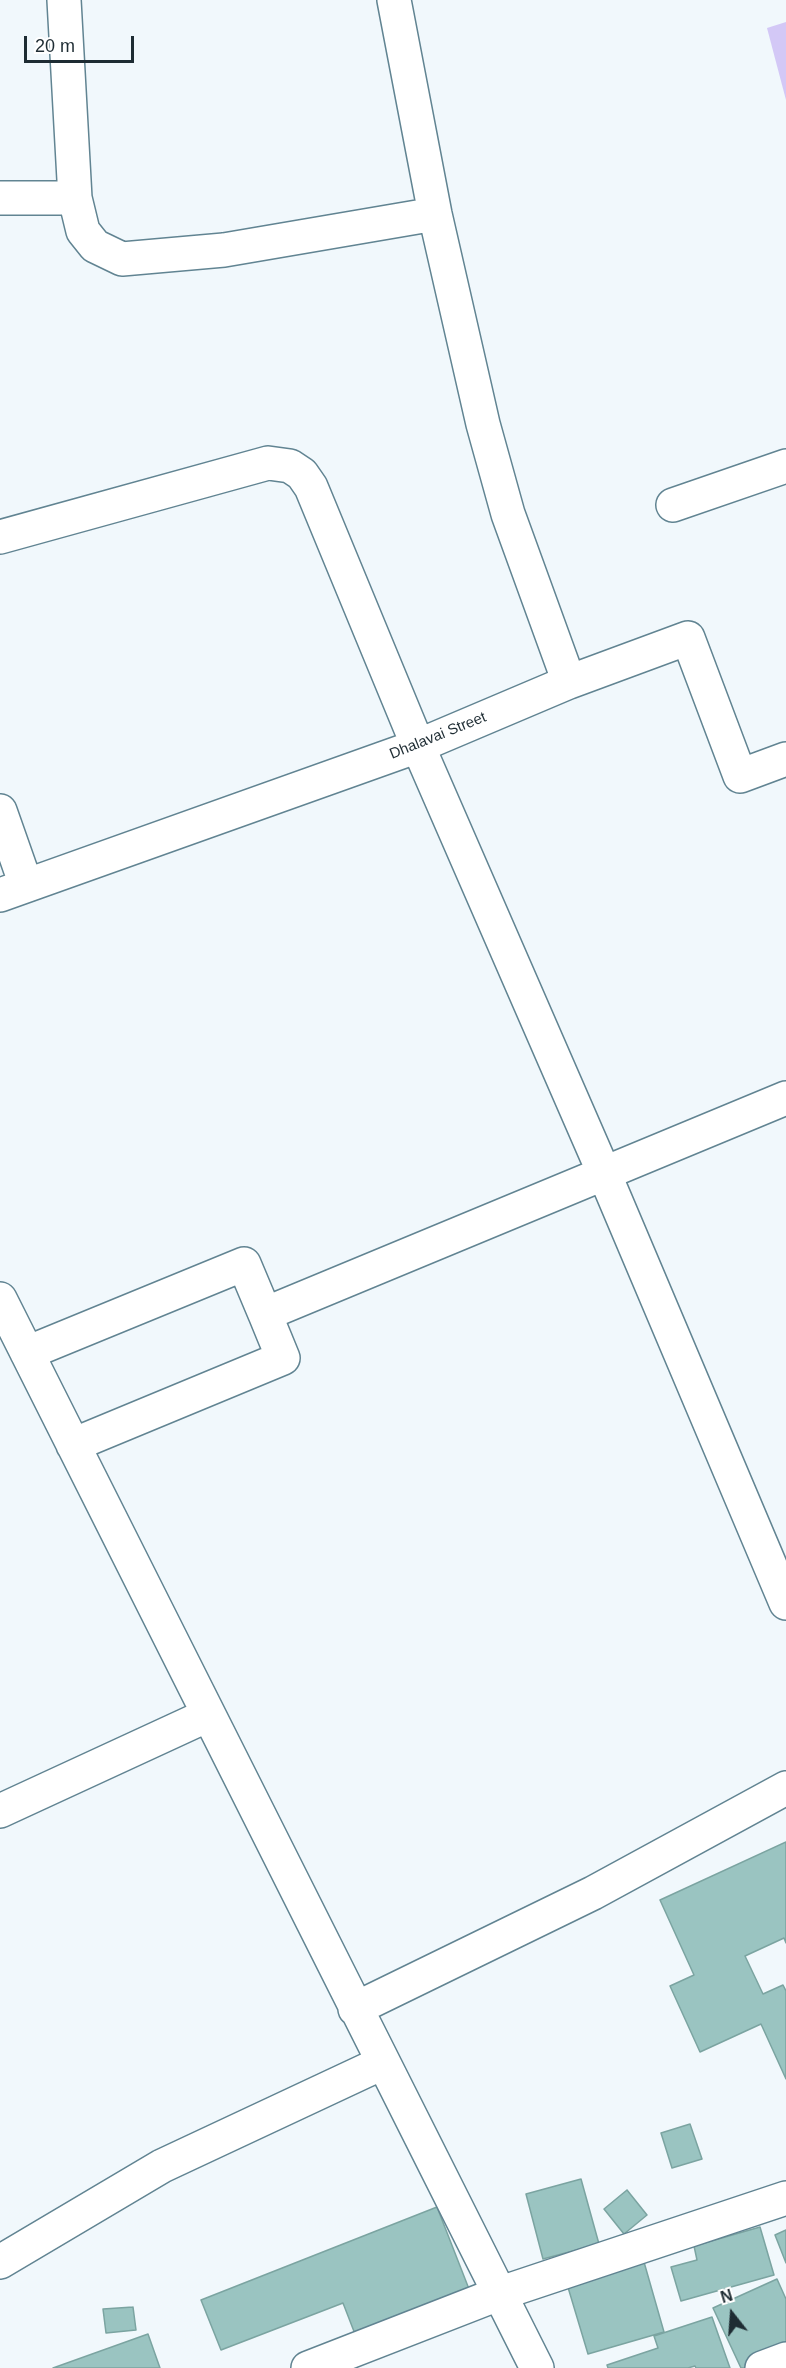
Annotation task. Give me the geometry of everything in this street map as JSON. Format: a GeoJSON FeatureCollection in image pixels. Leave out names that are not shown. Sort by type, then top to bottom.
{"type":"FeatureCollection","features":[{"type":"Feature","properties":{"kind":"street"},"geometry":{"type":"LineString","coordinates":[[64,0],[75,198],[83,231],[95,246],[122,259],[225,250],[435,214]]}},
{"type":"Feature","properties":{"kind":"street"},"geometry":{"type":"LineString","coordinates":[[394,0],[435,214],[483,424],[508,514],[569,682]]}},
{"type":"Feature","properties":{"kind":"street"},"geometry":{"type":"LineString","coordinates":[[0,198],[75,198]]}},
{"type":"Feature","properties":{"kind":"street"},"geometry":{"type":"LineString","coordinates":[[0,537],[268,463],[290,466],[302,474],[311,487],[418,746],[604,1173],[786,1604]]}},
{"type":"Feature","properties":{"kind":"street"},"geometry":{"type":"LineString","coordinates":[[673,505],[786,466]]}},
{"type":"Feature","properties":{"kind":"street","name":"Dhalavai Street"},"geometry":{"type":"LineString","coordinates":[[13,890],[418,746],[569,682],[688,638],[740,776],[786,759]]}},
{"type":"Feature","properties":{"kind":"street"},"geometry":{"type":"LineString","coordinates":[[0,811],[13,890]]}},
{"type":"Feature","properties":{"kind":"street"},"geometry":{"type":"LineString","coordinates":[[265,1314],[786,1098]]}},
{"type":"Feature","properties":{"kind":"street"},"geometry":{"type":"LineString","coordinates":[[73,1445],[283,1358],[244,1264],[10,1327],[73,1445],[537,2368]]}},
{"type":"Feature","properties":{"kind":"street"},"geometry":{"type":"LineString","coordinates":[[0,1811],[208,1714]]}},
{"type":"Feature","properties":{"kind":"street"},"geometry":{"type":"LineString","coordinates":[[355,2009],[593,1893],[786,1788]]}},
{"type":"Feature","properties":{"kind":"street"},"geometry":{"type":"LineString","coordinates":[[0,2262],[162,2166],[382,2062]]}},
{"type":"Feature","properties":{"kind":"street"},"geometry":{"type":"LineString","coordinates":[[308,2368],[498,2294],[786,2198]]}},
{"type":"Feature","properties":{"kind":"street"},"geometry":{"type":"LineString","coordinates":[[762,2368],[786,2359]]}},
{"type":"Feature","properties":{"kind":"shaded area"},"geometry":{"type":"Polygon","coordinates":[[[786,22],[786,100],[767,28],[786,22]]]}},
{"type":"Feature","properties":{"kind":"building"},"geometry":{"type":"Polygon","coordinates":[[[786,1842],[786,1943],[784,1938],[745,1956],[763,1994],[783,1985],[786,1991],[786,2079],[761,2024],[700,2052],[670,1986],[694,1975],[660,1900],[786,1842]]]}},
{"type":"Feature","properties":{"kind":"building"},"geometry":{"type":"Polygon","coordinates":[[[690,2124],[702,2159],[672,2168],[661,2133],[690,2124]]]}},
{"type":"Feature","properties":{"kind":"building"},"geometry":{"type":"Polygon","coordinates":[[[581,2179],[599,2244],[543,2259],[526,2194],[581,2179]]]}},
{"type":"Feature","properties":{"kind":"building"},"geometry":{"type":"Polygon","coordinates":[[[627,2190],[647,2215],[624,2234],[604,2209],[627,2190]]]}},
{"type":"Feature","properties":{"kind":"building"},"geometry":{"type":"Polygon","coordinates":[[[437,2207],[469,2289],[355,2334],[343,2303],[221,2350],[201,2300],[437,2207]]]}},
{"type":"Feature","properties":{"kind":"building"},"geometry":{"type":"Polygon","coordinates":[[[760,2227],[774,2275],[681,2301],[671,2267],[697,2260],[694,2246],[760,2227]]]}},
{"type":"Feature","properties":{"kind":"building"},"geometry":{"type":"Polygon","coordinates":[[[786,2230],[786,2263],[775,2235],[786,2230]]]}},
{"type":"Feature","properties":{"kind":"building"},"geometry":{"type":"Polygon","coordinates":[[[644,2262],[664,2332],[588,2354],[567,2284],[644,2262]]]}},
{"type":"Feature","properties":{"kind":"building"},"geometry":{"type":"Polygon","coordinates":[[[777,2279],[786,2299],[786,2351],[749,2368],[741,2368],[713,2308],[777,2279]]]}},
{"type":"Feature","properties":{"kind":"building"},"geometry":{"type":"Polygon","coordinates":[[[133,2307],[136,2330],[106,2333],[103,2309],[133,2307]]]}},
{"type":"Feature","properties":{"kind":"building"},"geometry":{"type":"Polygon","coordinates":[[[712,2317],[730,2368],[696,2368],[695,2366],[688,2368],[608,2368],[607,2365],[658,2348],[654,2336],[712,2317]]]}},
{"type":"Feature","properties":{"kind":"building"},"geometry":{"type":"Polygon","coordinates":[[[148,2334],[160,2368],[53,2368],[148,2334]]]}}]}
